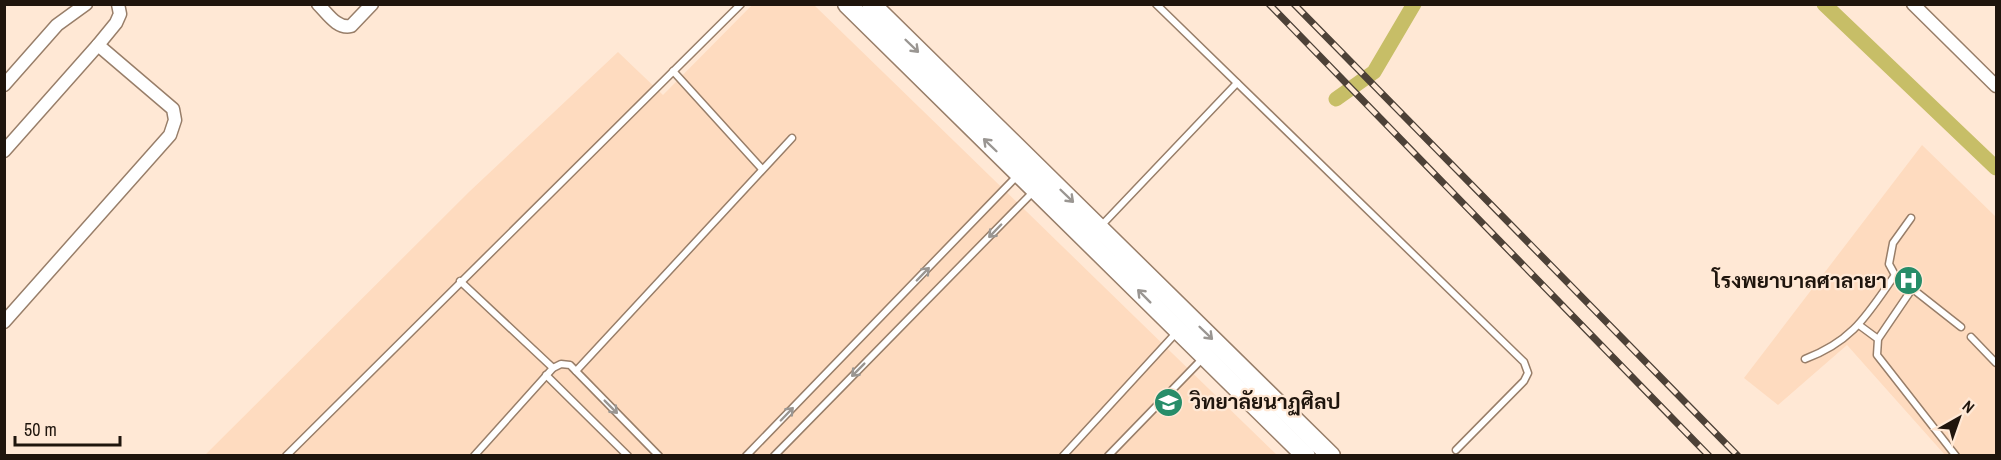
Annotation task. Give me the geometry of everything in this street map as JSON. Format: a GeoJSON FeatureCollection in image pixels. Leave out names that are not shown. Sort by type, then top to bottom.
{"type":"FeatureCollection","features":[{"type":"Feature","properties":{"kind":"main road"},"geometry":{"type":"LineString","coordinates":[[847,4],[1042,183],[1179,330],[1306,456]]}},
{"type":"Feature","properties":{"kind":"main road"},"geometry":{"type":"LineString","coordinates":[[871,4],[1025,167]]}},
{"type":"Feature","properties":{"kind":"main road"},"geometry":{"type":"LineString","coordinates":[[1042,183],[1099,228],[1331,456]]}},
{"type":"Feature","properties":{"kind":"street"},"geometry":{"type":"LineString","coordinates":[[4,85],[57,25],[86,4]]}},
{"type":"Feature","properties":{"kind":"street"},"geometry":{"type":"LineString","coordinates":[[4,151],[116,23],[120,14],[118,4]]}},
{"type":"Feature","properties":{"kind":"street"},"geometry":{"type":"LineString","coordinates":[[318,4],[339,26],[346,27],[351,26],[372,4]]}},
{"type":"Feature","properties":{"kind":"street"},"geometry":{"type":"LineString","coordinates":[[1913,4],[1996,86]]}},
{"type":"Feature","properties":{"kind":"street"},"geometry":{"type":"LineString","coordinates":[[4,322],[170,135],[175,120],[173,109],[98,45]]}},
{"type":"Feature","properties":{"kind":"lane"},"geometry":{"type":"LineString","coordinates":[[286,456],[741,4]]}},
{"type":"Feature","properties":{"kind":"lane"},"geometry":{"type":"LineString","coordinates":[[1156,4],[1528,367],[1524,381],[1456,450]]}},
{"type":"Feature","properties":{"kind":"lane"},"geometry":{"type":"LineString","coordinates":[[673,71],[762,169]]}},
{"type":"Feature","properties":{"kind":"lane"},"geometry":{"type":"LineString","coordinates":[[1099,228],[1237,83]]}},
{"type":"Feature","properties":{"kind":"lane"},"geometry":{"type":"LineString","coordinates":[[576,370],[792,138]]}},
{"type":"Feature","properties":{"kind":"lane"},"geometry":{"type":"LineString","coordinates":[[746,456],[1025,167]]}},
{"type":"Feature","properties":{"kind":"lane"},"geometry":{"type":"LineString","coordinates":[[774,456],[1042,183]]}},
{"type":"Feature","properties":{"kind":"lane"},"geometry":{"type":"LineString","coordinates":[[1911,218],[1893,243],[1889,264],[1894,275],[1961,327]]}},
{"type":"Feature","properties":{"kind":"lane"},"geometry":{"type":"LineString","coordinates":[[1805,359],[1839,344],[1859,325],[1894,275]]}},
{"type":"Feature","properties":{"kind":"lane"},"geometry":{"type":"LineString","coordinates":[[460,281],[553,368]]}},
{"type":"Feature","properties":{"kind":"lane"},"geometry":{"type":"LineString","coordinates":[[1912,289],[1878,339],[1876,347],[1881,363],[1956,456]]}},
{"type":"Feature","properties":{"kind":"lane"},"geometry":{"type":"LineString","coordinates":[[1859,325],[1878,339]]}},
{"type":"Feature","properties":{"kind":"lane"},"geometry":{"type":"LineString","coordinates":[[1063,456],[1179,330]]}},
{"type":"Feature","properties":{"kind":"lane"},"geometry":{"type":"LineString","coordinates":[[1971,337],[1996,363]]}},
{"type":"Feature","properties":{"kind":"lane"},"geometry":{"type":"LineString","coordinates":[[1108,456],[1205,356]]}},
{"type":"Feature","properties":{"kind":"lane"},"geometry":{"type":"LineString","coordinates":[[474,456],[546,375],[561,364],[570,365],[576,370],[659,456]]}},
{"type":"Feature","properties":{"kind":"lane"},"geometry":{"type":"LineString","coordinates":[[546,375],[628,456]]}},
{"type":"Feature","properties":{"kind":"shaded area"},"geometry":{"type":"Polygon","coordinates":[[[753,4],[814,5],[1277,455],[204,456],[470,191],[618,52],[663,95],[753,4]]]}},
{"type":"Feature","properties":{"kind":"shaded area","name":"โรงพยาบาลศาลายา"},"geometry":{"type":"Polygon","coordinates":[[[1922,145],[1996,217],[1996,455],[1945,455],[1847,345],[1778,405],[1744,378],[1922,145]]]}},
{"type":"Feature","properties":{"kind":"waterway"},"geometry":{"type":"LineString","coordinates":[[1336,99],[1374,72],[1414,4]]}},
{"type":"Feature","properties":{"kind":"waterway"},"geometry":{"type":"LineString","coordinates":[[1824,4],[1996,168]]}},
{"type":"Feature","properties":{"kind":"railway"},"geometry":{"type":"LineString","coordinates":[[1269,4],[1709,456]]}},
{"type":"Feature","properties":{"kind":"railway"},"geometry":{"type":"LineString","coordinates":[[1294,4],[1738,456]]}},
{"type":"Feature","properties":{"kind":"place","name":"โรงพยาบาลศาลายา"},"geometry":{"type":"Point","coordinates":[1908,281]}},
{"type":"Feature","properties":{"kind":"place","name":"วิทยาลัยนาฏศิลป"},"geometry":{"type":"Point","coordinates":[1169,402]}}]}
